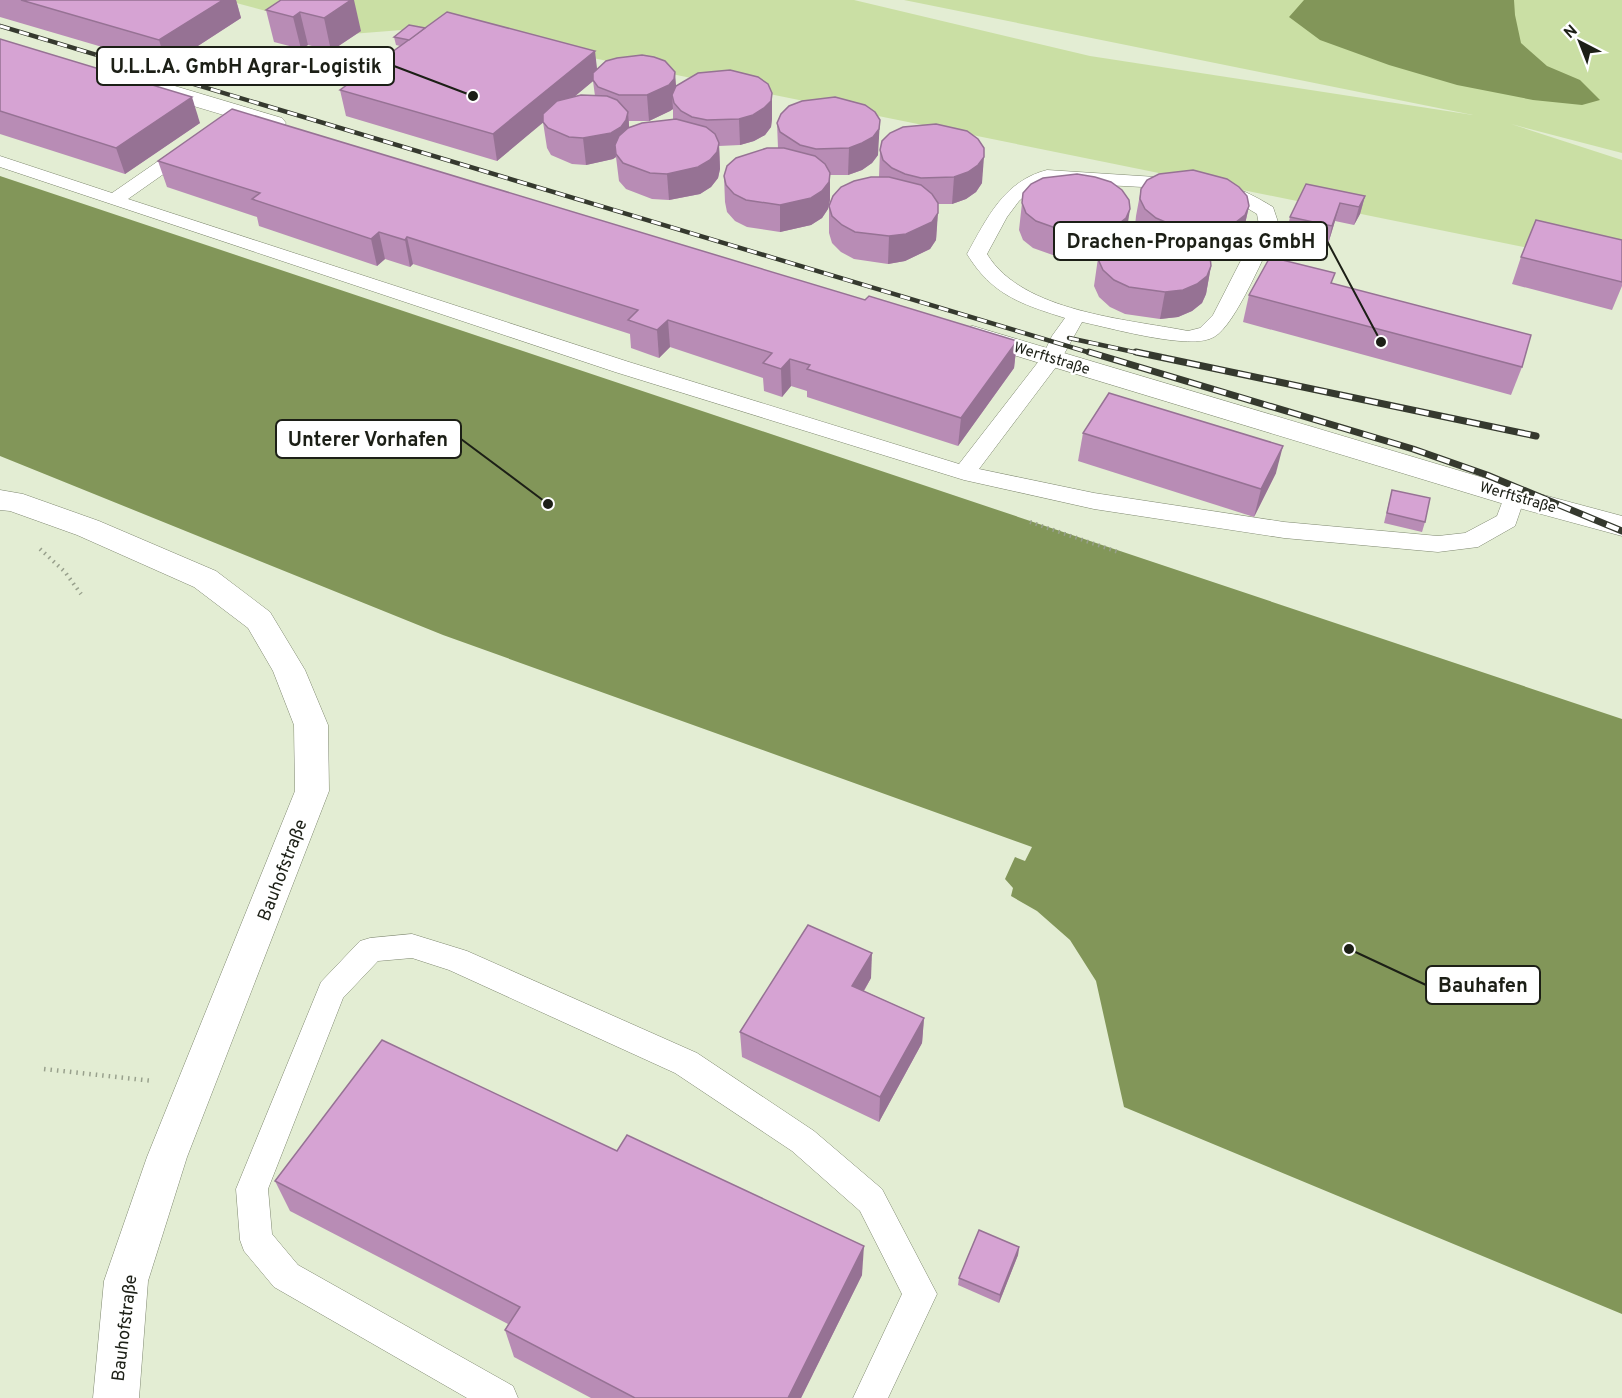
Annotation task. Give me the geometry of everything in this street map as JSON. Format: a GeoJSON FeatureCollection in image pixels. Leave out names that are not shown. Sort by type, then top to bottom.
{"type":"FeatureCollection","features":[{"type":"Feature","properties":{"kind":"street"},"geometry":{"type":"LineString","coordinates":[[138,82],[294,129]]}},
{"type":"Feature","properties":{"kind":"street","name":"Werftstraße"},"geometry":{"type":"LineString","coordinates":[[949,327],[1514,497],[1622,526]]}},
{"type":"Feature","properties":{"kind":"street","name":"Bauhofstraße"},"geometry":{"type":"LineString","coordinates":[[0,500],[13,501],[88,528],[205,579],[259,620],[289,670],[311,725],[312,791],[167,1157],[126,1281],[116,1398]]}},
{"type":"Feature","properties":{"kind":"lane"},"geometry":{"type":"LineString","coordinates":[[114,200],[241,113]]}},
{"type":"Feature","properties":{"kind":"lane"},"geometry":{"type":"LineString","coordinates":[[0,161],[622,367],[964,473],[1094,501],[1273,529],[1438,544],[1470,541],[1507,520],[1514,497]]}},
{"type":"Feature","properties":{"kind":"lane"},"geometry":{"type":"LineString","coordinates":[[1047,176],[1199,184],[1244,198],[1266,211],[1269,225],[1222,318],[1207,333],[1188,338],[1077,315],[1015,294],[985,270],[977,254],[1008,198],[1030,181],[1047,176]]}},
{"type":"Feature","properties":{"kind":"lane"},"geometry":{"type":"LineString","coordinates":[[964,473],[1052,358],[1062,336],[1077,315]]}},
{"type":"Feature","properties":{"kind":"lane"},"geometry":{"type":"LineString","coordinates":[[501,1398],[286,1276],[256,1240],[252,1189],[331,992],[370,950],[412,946],[457,960],[686,1063],[803,1141],[871,1200],[920,1294],[870,1398]]}},
{"type":"Feature","properties":{"kind":"path"},"geometry":{"type":"LineString","coordinates":[[38,548],[65,572],[81,594]]}},
{"type":"Feature","properties":{"kind":"path"},"geometry":{"type":"LineString","coordinates":[[44,1069],[196,1086]]}},
{"type":"Feature","properties":{"kind":"shaded area"},"geometry":{"type":"Polygon","coordinates":[[[225,0],[854,0],[1090,56],[1473,115],[904,0],[1622,0],[1622,153],[1511,124],[1622,160],[1622,267],[440,27],[351,34],[225,0]]]}},
{"type":"Feature","properties":{"kind":"shaded area"},"geometry":{"type":"Polygon","coordinates":[[[1304,0],[1514,0],[1521,43],[1547,66],[1580,80],[1600,100],[1582,105],[1533,100],[1457,85],[1389,65],[1320,40],[1289,17],[1304,0]]]}},
{"type":"Feature","properties":{"kind":"shaded area"},"geometry":{"type":"Polygon","coordinates":[[[0,176],[1622,719],[1622,1314],[1124,1107],[1096,981],[1070,940],[1037,911],[1011,896],[1013,888],[1005,879],[1015,857],[1025,861],[1032,847],[443,635],[0,456],[0,176]]]}},
{"type":"Feature","properties":{"kind":"building"},"geometry":{"type":"Polygon","coordinates":[[[21,0],[223,0],[159,40],[21,0]]]}},
{"type":"Feature","properties":{"kind":"building"},"geometry":{"type":"Polygon","coordinates":[[[281,0],[351,0],[324,18],[300,12],[293,17],[266,10],[281,0]]]}},
{"type":"Feature","properties":{"kind":"building"},"geometry":{"type":"Polygon","coordinates":[[[447,12],[595,51],[493,134],[340,90],[447,12]]]}},
{"type":"Feature","properties":{"kind":"building"},"geometry":{"type":"Polygon","coordinates":[[[409,25],[425,28],[409,40],[394,37],[409,25]]]}},
{"type":"Feature","properties":{"kind":"building"},"geometry":{"type":"Polygon","coordinates":[[[0,39],[192,97],[116,148],[0,111],[0,39]]]}},
{"type":"Feature","properties":{"kind":"building"},"geometry":{"type":"Polygon","coordinates":[[[642,55],[665,61],[675,72],[674,79],[669,85],[647,95],[619,95],[598,87],[593,80],[593,73],[606,61],[642,55]]]}},
{"type":"Feature","properties":{"kind":"building"},"geometry":{"type":"Polygon","coordinates":[[[730,70],[758,77],[768,84],[772,93],[771,101],[753,115],[739,119],[707,120],[692,117],[681,111],[674,103],[672,95],[676,86],[698,73],[730,70]]]}},
{"type":"Feature","properties":{"kind":"building"},"geometry":{"type":"Polygon","coordinates":[[[581,95],[607,96],[617,100],[628,112],[626,120],[621,127],[611,133],[583,138],[569,137],[548,128],[543,122],[543,114],[557,101],[581,95]]]}},
{"type":"Feature","properties":{"kind":"building"},"geometry":{"type":"Polygon","coordinates":[[[835,97],[865,105],[875,112],[880,120],[879,129],[873,137],[849,148],[816,149],[800,145],[780,132],[777,123],[781,114],[789,106],[802,101],[835,97]]]}},
{"type":"Feature","properties":{"kind":"building"},"geometry":{"type":"Polygon","coordinates":[[[232,109],[865,300],[869,296],[1017,341],[961,418],[807,369],[810,365],[790,359],[781,369],[763,363],[772,353],[668,320],[657,330],[628,320],[638,310],[407,237],[405,240],[379,232],[371,239],[252,199],[260,193],[158,161],[232,109]]]}},
{"type":"Feature","properties":{"kind":"building"},"geometry":{"type":"Polygon","coordinates":[[[676,119],[706,127],[715,134],[719,143],[717,152],[710,160],[698,167],[667,174],[650,173],[623,163],[616,154],[615,145],[619,136],[628,128],[642,123],[676,119]]]}},
{"type":"Feature","properties":{"kind":"building"},"geometry":{"type":"Polygon","coordinates":[[[936,124],[967,131],[978,139],[984,148],[984,157],[978,165],[954,177],[921,178],[892,168],[883,160],[880,150],[882,141],[890,133],[903,127],[936,124]]]}},
{"type":"Feature","properties":{"kind":"building"},"geometry":{"type":"Polygon","coordinates":[[[767,148],[784,148],[815,156],[825,164],[830,173],[829,182],[822,191],[811,198],[780,205],[746,200],[734,194],[726,185],[724,176],[727,166],[736,158],[767,148]]]}},
{"type":"Feature","properties":{"kind":"building"},"geometry":{"type":"Polygon","coordinates":[[[1193,170],[1227,179],[1239,187],[1247,196],[1249,206],[1245,215],[1236,222],[1222,227],[1205,229],[1170,224],[1156,218],[1145,209],[1140,199],[1141,189],[1147,180],[1159,174],[1193,170]]]}},
{"type":"Feature","properties":{"kind":"building"},"geometry":{"type":"Polygon","coordinates":[[[1077,174],[1111,182],[1122,190],[1129,200],[1130,209],[1126,218],[1116,226],[1102,231],[1067,232],[1036,221],[1026,213],[1022,203],[1023,193],[1031,184],[1043,178],[1077,174]]]}},
{"type":"Feature","properties":{"kind":"building"},"geometry":{"type":"Polygon","coordinates":[[[871,177],[889,177],[921,185],[932,194],[938,203],[938,213],[932,222],[906,234],[889,236],[855,232],[842,225],[832,216],[829,206],[833,196],[841,187],[871,177]]]}},
{"type":"Feature","properties":{"kind":"building"},"geometry":{"type":"Polygon","coordinates":[[[1306,184],[1365,196],[1359,207],[1340,203],[1332,226],[1290,217],[1306,184]]]}},
{"type":"Feature","properties":{"kind":"building"},"geometry":{"type":"Polygon","coordinates":[[[1536,220],[1622,240],[1622,282],[1521,257],[1536,220]]]}},
{"type":"Feature","properties":{"kind":"building"},"geometry":{"type":"Polygon","coordinates":[[[1154,228],[1189,237],[1202,246],[1210,256],[1211,266],[1207,276],[1197,284],[1183,290],[1165,292],[1129,287],[1114,280],[1103,270],[1098,259],[1099,248],[1106,239],[1119,232],[1154,228]]]}},
{"type":"Feature","properties":{"kind":"building"},"geometry":{"type":"Polygon","coordinates":[[[1270,257],[1335,273],[1331,283],[1531,335],[1522,367],[1249,295],[1270,257]]]}},
{"type":"Feature","properties":{"kind":"building"},"geometry":{"type":"Polygon","coordinates":[[[1109,393],[1283,446],[1261,489],[1083,433],[1109,393]]]}},
{"type":"Feature","properties":{"kind":"building"},"geometry":{"type":"Polygon","coordinates":[[[1392,490],[1430,498],[1425,522],[1387,513],[1392,490]]]}},
{"type":"Feature","properties":{"kind":"building"},"geometry":{"type":"Polygon","coordinates":[[[808,925],[872,953],[852,986],[924,1018],[880,1097],[740,1032],[808,925]]]}},
{"type":"Feature","properties":{"kind":"building"},"geometry":{"type":"Polygon","coordinates":[[[382,1040],[617,1151],[627,1135],[864,1246],[788,1398],[635,1398],[505,1330],[520,1307],[275,1181],[382,1040]]]}},
{"type":"Feature","properties":{"kind":"building"},"geometry":{"type":"Polygon","coordinates":[[[979,1230],[1019,1247],[1000,1295],[959,1278],[979,1230]]]}},
{"type":"Feature","properties":{"kind":"railway"},"geometry":{"type":"LineString","coordinates":[[0,26],[1094,354]]}},
{"type":"Feature","properties":{"kind":"railway"},"geometry":{"type":"LineString","coordinates":[[1069,338],[1143,354]]}},
{"type":"Feature","properties":{"kind":"railway"},"geometry":{"type":"LineString","coordinates":[[1089,352],[1413,449],[1487,475],[1622,531]]}},
{"type":"Feature","properties":{"kind":"railway"},"geometry":{"type":"LineString","coordinates":[[1136,352],[1536,436]]}},
{"type":"Feature","properties":{"kind":"place","name":"U.L.L.A. GmbH Agrar-Logistik"},"geometry":{"type":"Point","coordinates":[473,96]}},
{"type":"Feature","properties":{"kind":"place","name":"Drachen-Propangas GmbH"},"geometry":{"type":"Point","coordinates":[1381,342]}},
{"type":"Feature","properties":{"kind":"place","name":"Unterer Vorhafen"},"geometry":{"type":"Point","coordinates":[548,504]}},
{"type":"Feature","properties":{"kind":"place","name":"Bauhafen"},"geometry":{"type":"Point","coordinates":[1349,949]}}]}
